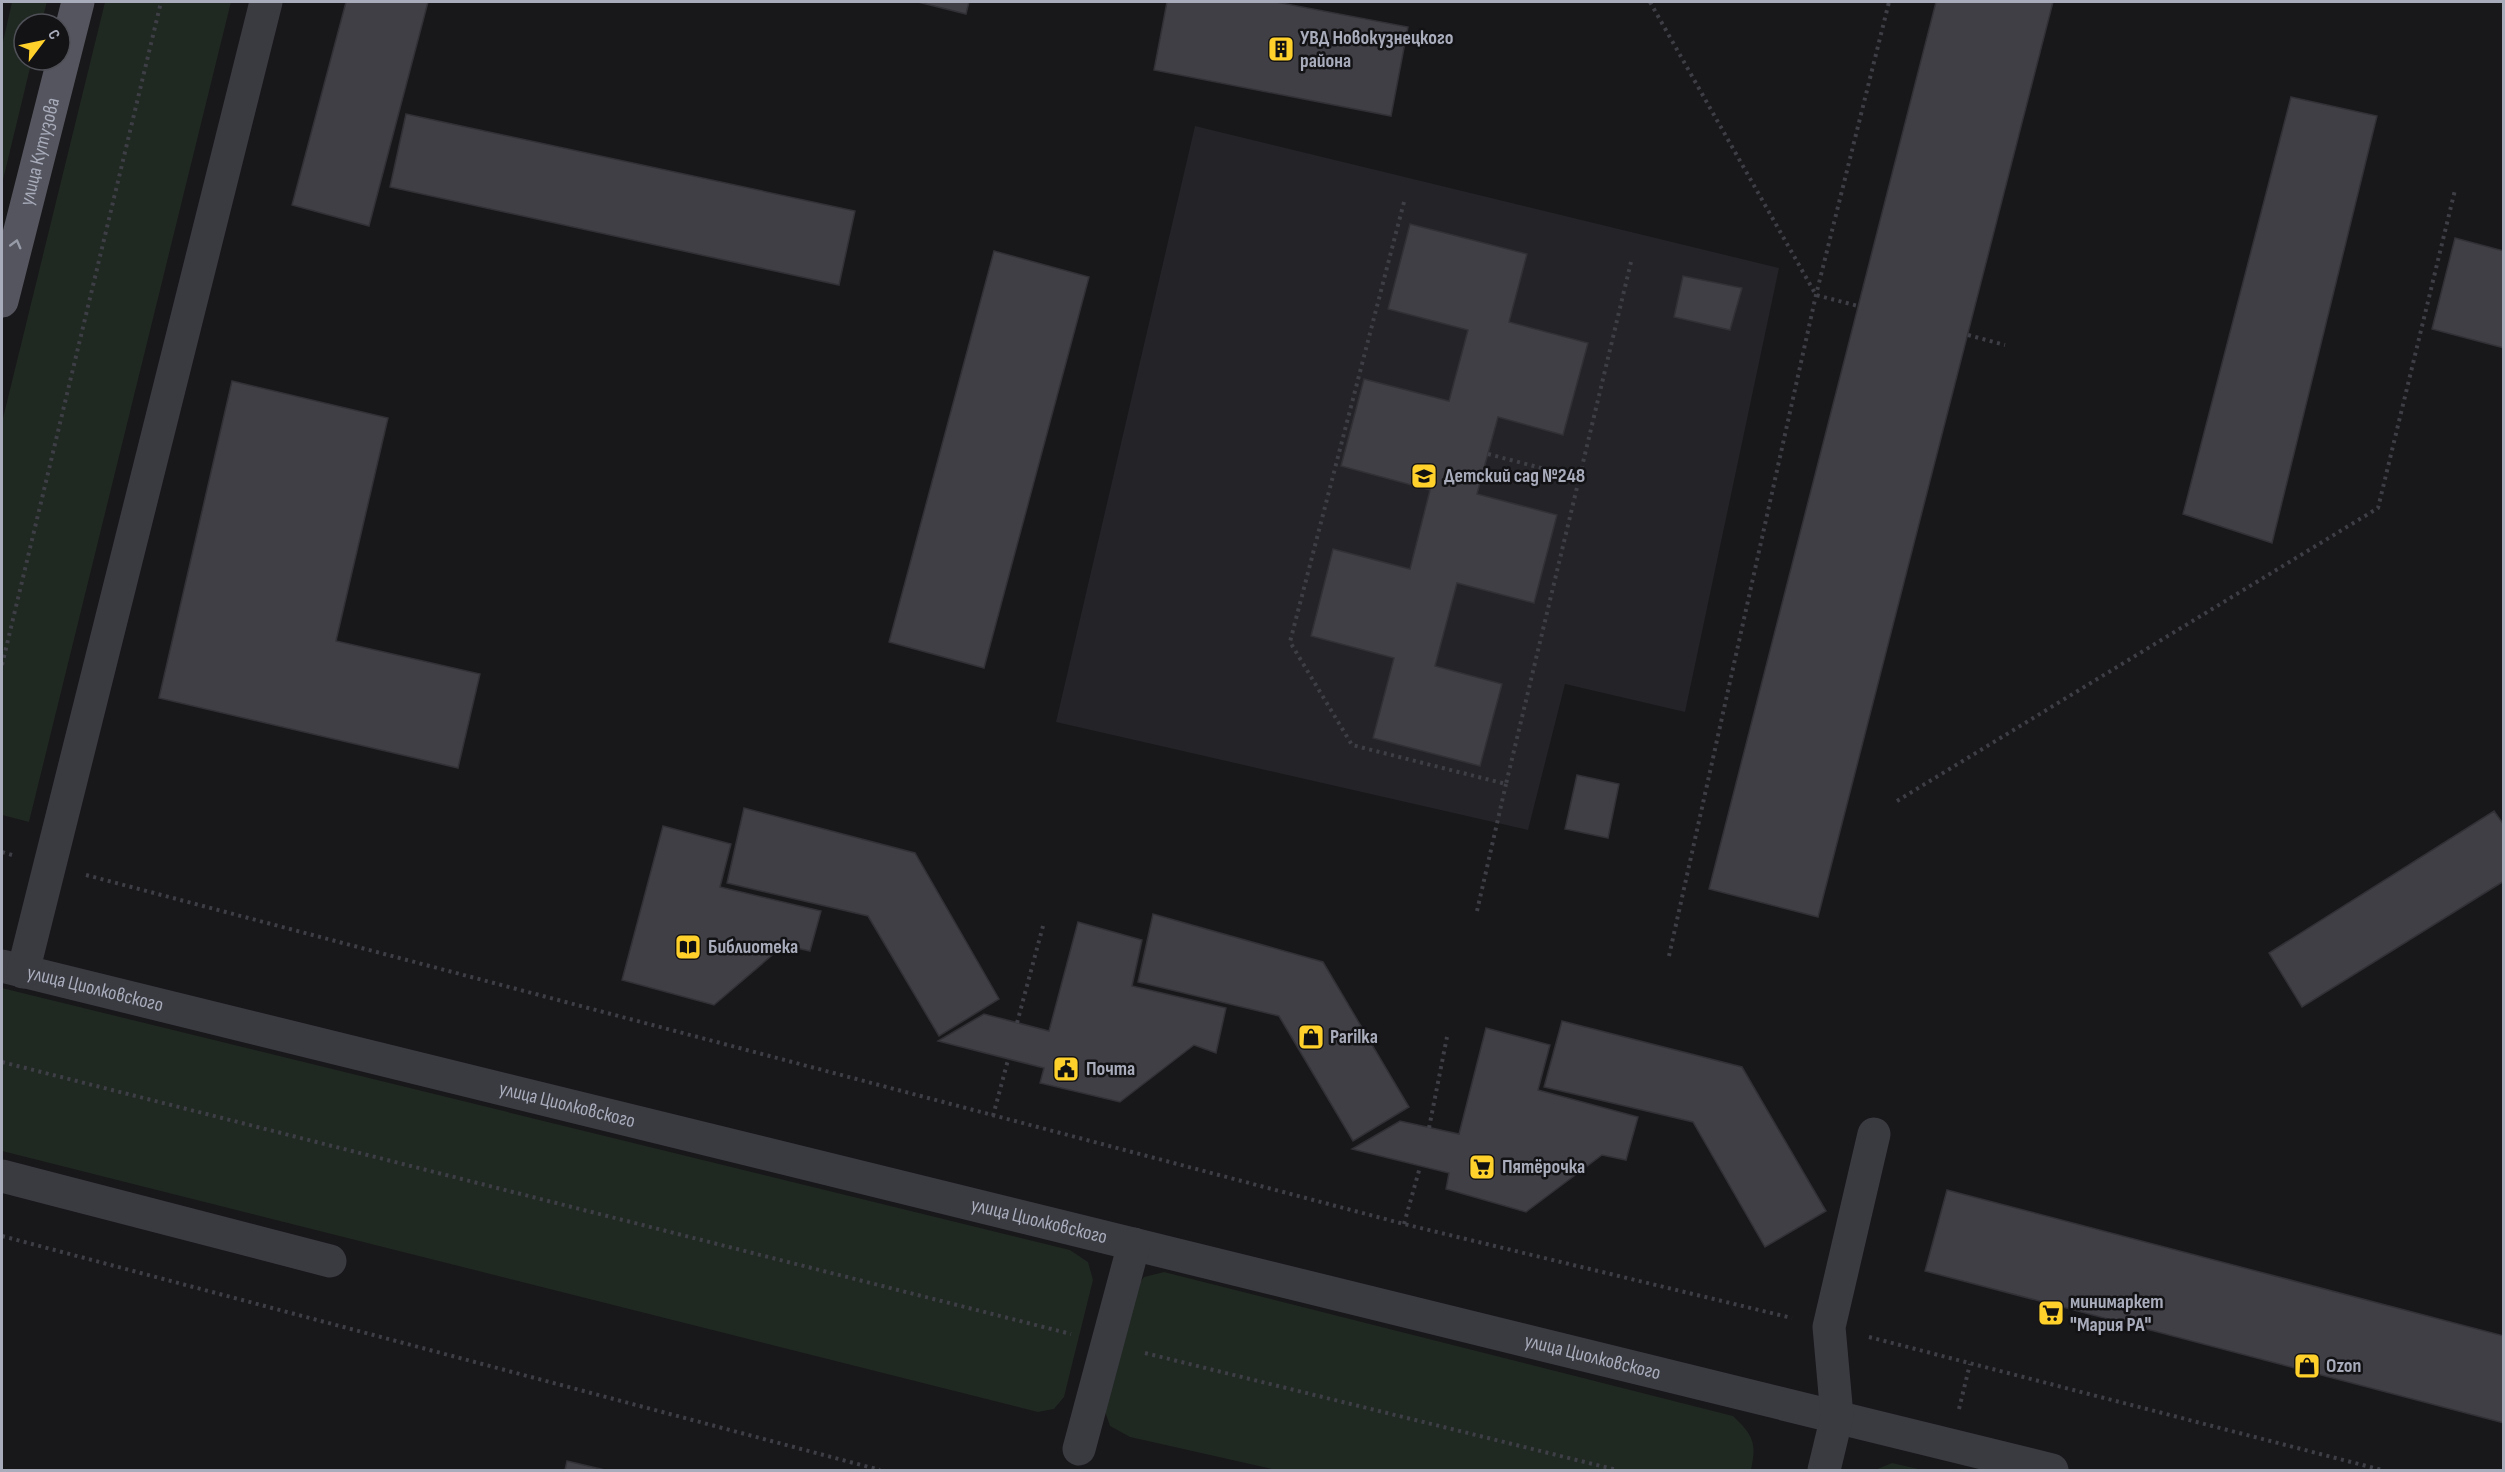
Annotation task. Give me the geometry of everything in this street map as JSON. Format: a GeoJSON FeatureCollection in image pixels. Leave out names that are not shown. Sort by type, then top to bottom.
{"type":"FeatureCollection","features":[{"type":"Feature","properties":{"kind":"main road","name":"улица Кутузова"},"geometry":{"type":"LineString","coordinates":[[2,301],[78,2]]}},
{"type":"Feature","properties":{"kind":"street"},"geometry":{"type":"LineString","coordinates":[[12,969],[50,866],[266,2]]}},
{"type":"Feature","properties":{"kind":"street","name":"улица Циолковского"},"geometry":{"type":"LineString","coordinates":[[12,969],[2052,1470]]}},
{"type":"Feature","properties":{"kind":"street"},"geometry":{"type":"LineString","coordinates":[[1824,1470],[1837,1416],[1829,1327],[1874,1134]]}},
{"type":"Feature","properties":{"kind":"street"},"geometry":{"type":"LineString","coordinates":[[2,1176],[330,1261]]}},
{"type":"Feature","properties":{"kind":"street","name":"улица Циолковского"},"geometry":{"type":"LineString","coordinates":[[1079,1449],[1134,1244]]}},
{"type":"Feature","properties":{"kind":"path"},"geometry":{"type":"LineString","coordinates":[[2,665],[161,2]]}},
{"type":"Feature","properties":{"kind":"path"},"geometry":{"type":"LineString","coordinates":[[1650,2],[1815,295],[1858,306]]}},
{"type":"Feature","properties":{"kind":"path"},"geometry":{"type":"LineString","coordinates":[[1669,956],[1815,295],[1889,2]]}},
{"type":"Feature","properties":{"kind":"path"},"geometry":{"type":"LineString","coordinates":[[1897,801],[2378,508],[2455,190]]}},
{"type":"Feature","properties":{"kind":"path"},"geometry":{"type":"LineString","coordinates":[[1404,202],[1290,642],[1352,745],[1506,784]]}},
{"type":"Feature","properties":{"kind":"path"},"geometry":{"type":"LineString","coordinates":[[1477,911],[1495,822],[1630,262]]}},
{"type":"Feature","properties":{"kind":"path"},"geometry":{"type":"LineString","coordinates":[[1968,335],[2006,345]]}},
{"type":"Feature","properties":{"kind":"path"},"geometry":{"type":"LineString","coordinates":[[1488,454],[1579,478]]}},
{"type":"Feature","properties":{"kind":"path"},"geometry":{"type":"LineString","coordinates":[[2,852],[1404,1224],[1829,1327],[2382,1470]]}},
{"type":"Feature","properties":{"kind":"path"},"geometry":{"type":"LineString","coordinates":[[1017,1023],[1043,926]]}},
{"type":"Feature","properties":{"kind":"path"},"geometry":{"type":"LineString","coordinates":[[1429,1128],[1447,1037]]}},
{"type":"Feature","properties":{"kind":"path"},"geometry":{"type":"LineString","coordinates":[[993,1116],[1008,1060]]}},
{"type":"Feature","properties":{"kind":"path"},"geometry":{"type":"LineString","coordinates":[[2,1062],[1108,1344],[1617,1470]]}},
{"type":"Feature","properties":{"kind":"path"},"geometry":{"type":"LineString","coordinates":[[1404,1224],[1420,1167]]}},
{"type":"Feature","properties":{"kind":"path"},"geometry":{"type":"LineString","coordinates":[[2,1236],[880,1470]]}},
{"type":"Feature","properties":{"kind":"shaded area"},"geometry":{"type":"Polygon","coordinates":[[[12,2],[47,2],[44,12],[12,12],[12,72],[29,72],[2,184],[2,46],[12,2]]]}},
{"type":"Feature","properties":{"kind":"shaded area"},"geometry":{"type":"Polygon","coordinates":[[[105,2],[231,2],[29,822],[2,815],[2,422],[105,2]]]}},
{"type":"Feature","properties":{"kind":"shaded area","name":"Детский сад №248"},"geometry":{"type":"Polygon","coordinates":[[[1195,126],[1779,268],[1685,712],[1565,684],[1528,830],[1056,722],[1195,126]]]}},
{"type":"Feature","properties":{"kind":"shaded area"},"geometry":{"type":"Polygon","coordinates":[[[2,988],[1070,1250],[1088,1262],[1093,1280],[1064,1397],[1054,1409],[1038,1412],[2,1151],[2,988]]]}},
{"type":"Feature","properties":{"kind":"shaded area"},"geometry":{"type":"Polygon","coordinates":[[[1164,1272],[1733,1416],[1752,1440],[1754,1452],[1751,1470],[1277,1470],[1130,1437],[1110,1426],[1103,1406],[1132,1293],[1144,1277],[1164,1272]]]}},
{"type":"Feature","properties":{"kind":"shaded area"},"geometry":{"type":"Polygon","coordinates":[[[1892,1463],[1923,1470],[1875,1470],[1892,1463]]]}},
{"type":"Feature","properties":{"kind":"building"},"geometry":{"type":"Polygon","coordinates":[[[346,2],[428,2],[369,226],[292,205],[346,2]]]}},
{"type":"Feature","properties":{"kind":"building"},"geometry":{"type":"Polygon","coordinates":[[[918,2],[969,2],[966,14],[918,2]]]}},
{"type":"Feature","properties":{"kind":"building","name":"УВД Новокузнецкого района"},"geometry":{"type":"Polygon","coordinates":[[[1167,2],[1276,2],[1408,27],[1391,116],[1154,70],[1167,2]]]}},
{"type":"Feature","properties":{"kind":"building"},"geometry":{"type":"Polygon","coordinates":[[[1936,2],[2053,2],[1818,917],[1709,889],[1936,2]]]}},
{"type":"Feature","properties":{"kind":"building"},"geometry":{"type":"Polygon","coordinates":[[[2291,97],[2377,116],[2272,543],[2183,514],[2291,97]]]}},
{"type":"Feature","properties":{"kind":"building"},"geometry":{"type":"Polygon","coordinates":[[[406,114],[855,211],[839,285],[390,187],[406,114]]]}},
{"type":"Feature","properties":{"kind":"building","name":"Детский сад №248"},"geometry":{"type":"Polygon","coordinates":[[[1410,224],[1527,254],[1509,322],[1588,343],[1563,435],[1498,417],[1477,494],[1557,515],[1534,603],[1457,583],[1435,666],[1502,684],[1480,766],[1373,738],[1394,658],[1311,636],[1333,549],[1410,569],[1430,490],[1341,466],[1364,379],[1449,401],[1468,330],[1388,309],[1410,224]]]}},
{"type":"Feature","properties":{"kind":"building"},"geometry":{"type":"Polygon","coordinates":[[[2455,238],[2504,251],[2504,348],[2432,329],[2455,238]]]}},
{"type":"Feature","properties":{"kind":"building"},"geometry":{"type":"Polygon","coordinates":[[[994,251],[1089,277],[984,668],[889,642],[994,251]]]}},
{"type":"Feature","properties":{"kind":"building"},"geometry":{"type":"Polygon","coordinates":[[[1683,276],[1742,288],[1730,330],[1674,317],[1683,276]]]}},
{"type":"Feature","properties":{"kind":"building"},"geometry":{"type":"Polygon","coordinates":[[[232,381],[388,418],[336,641],[480,674],[458,768],[159,698],[232,381]]]}},
{"type":"Feature","properties":{"kind":"building"},"geometry":{"type":"Polygon","coordinates":[[[1577,775],[1619,784],[1608,838],[1565,829],[1577,775]]]}},
{"type":"Feature","properties":{"kind":"building"},"geometry":{"type":"Polygon","coordinates":[[[744,808],[915,853],[999,999],[939,1036],[868,916],[727,883],[744,808]]]}},
{"type":"Feature","properties":{"kind":"building"},"geometry":{"type":"Polygon","coordinates":[[[2494,811],[2504,825],[2504,881],[2302,1007],[2269,953],[2494,811]]]}},
{"type":"Feature","properties":{"kind":"building"},"geometry":{"type":"Polygon","coordinates":[[[663,826],[731,844],[720,887],[821,911],[810,951],[784,945],[714,1005],[622,980],[663,826]]]}},
{"type":"Feature","properties":{"kind":"building"},"geometry":{"type":"Polygon","coordinates":[[[1153,914],[1323,962],[1409,1107],[1353,1141],[1279,1016],[1138,982],[1153,914]]]}},
{"type":"Feature","properties":{"kind":"building"},"geometry":{"type":"Polygon","coordinates":[[[1078,922],[1142,940],[1132,986],[1226,1008],[1216,1053],[1194,1045],[1120,1102],[1040,1083],[1044,1068],[938,1041],[984,1014],[1049,1031],[1078,922]]]}},
{"type":"Feature","properties":{"kind":"building"},"geometry":{"type":"Polygon","coordinates":[[[1562,1021],[1742,1067],[1826,1211],[1765,1247],[1693,1122],[1544,1087],[1562,1021]]]}},
{"type":"Feature","properties":{"kind":"building"},"geometry":{"type":"Polygon","coordinates":[[[1486,1028],[1550,1045],[1538,1090],[1638,1117],[1626,1160],[1602,1155],[1526,1212],[1446,1189],[1449,1173],[1352,1149],[1400,1121],[1459,1134],[1486,1028]]]}},
{"type":"Feature","properties":{"kind":"building"},"geometry":{"type":"Polygon","coordinates":[[[1947,1190],[2504,1336],[2504,1423],[1925,1271],[1947,1190]]]}},
{"type":"Feature","properties":{"kind":"building"},"geometry":{"type":"Polygon","coordinates":[[[567,1461],[605,1470],[565,1470],[567,1461]]]}},
{"type":"Feature","properties":{"kind":"place","name":"УВД Новокузнецкого района"},"geometry":{"type":"Point","coordinates":[1281,49]}},
{"type":"Feature","properties":{"kind":"place","name":"Детский сад №248"},"geometry":{"type":"Point","coordinates":[1424,476]}},
{"type":"Feature","properties":{"kind":"place","name":"Библиотека"},"geometry":{"type":"Point","coordinates":[688,947]}},
{"type":"Feature","properties":{"kind":"place","name":"Parilka"},"geometry":{"type":"Point","coordinates":[1311,1037]}},
{"type":"Feature","properties":{"kind":"place","name":"Почта"},"geometry":{"type":"Point","coordinates":[1066,1069]}},
{"type":"Feature","properties":{"kind":"place","name":"Пятёрочка"},"geometry":{"type":"Point","coordinates":[1482,1167]}},
{"type":"Feature","properties":{"kind":"place","name":"минимаркет \"Мария РА\""},"geometry":{"type":"Point","coordinates":[2051,1313]}},
{"type":"Feature","properties":{"kind":"place","name":"Ozon"},"geometry":{"type":"Point","coordinates":[2307,1366]}}]}
